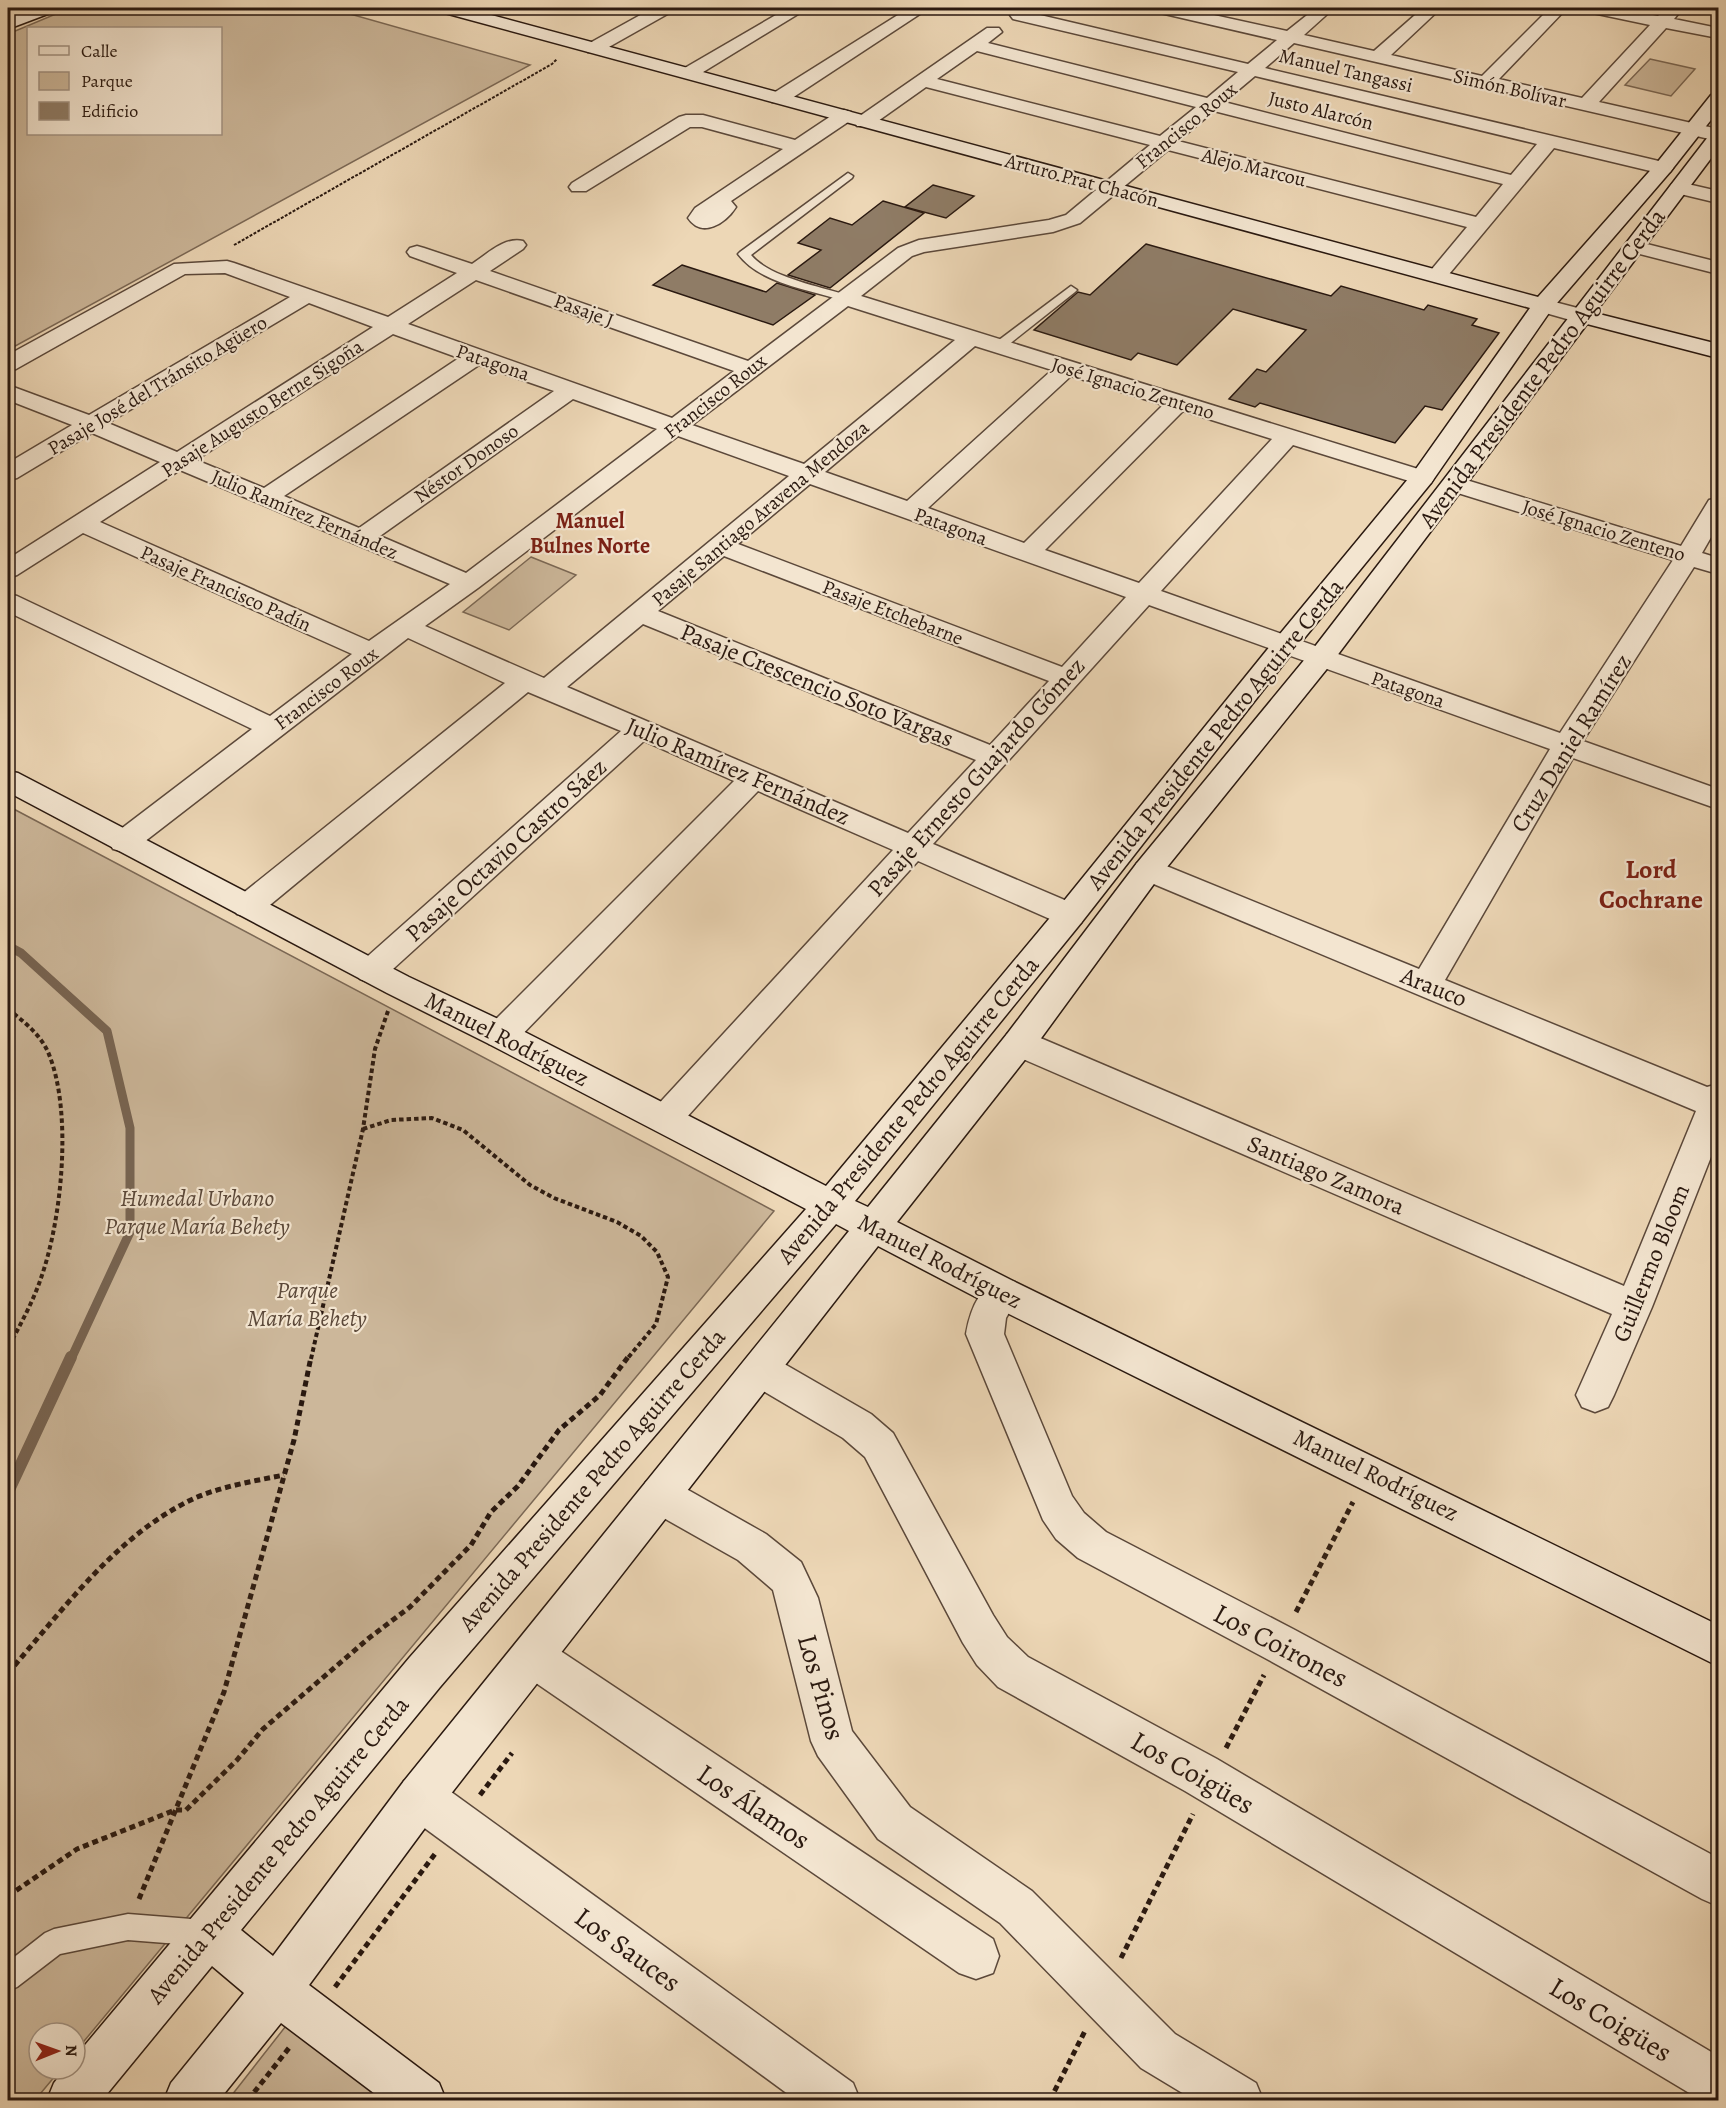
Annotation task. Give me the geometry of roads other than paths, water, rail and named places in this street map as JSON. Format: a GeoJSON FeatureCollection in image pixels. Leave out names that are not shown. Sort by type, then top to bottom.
{"type":"FeatureCollection","features":[{"type":"Feature","properties":{"kind":"street"},"geometry":{"type":"LineString","coordinates":[[8,24],[47,8]]}},
{"type":"Feature","properties":{"kind":"street","name":"Arturo Prat Chacón"},"geometry":{"type":"LineString","coordinates":[[447,8],[1438,275],[1581,316],[1719,351]]}},
{"type":"Feature","properties":{"kind":"street"},"geometry":{"type":"LineString","coordinates":[[594,48],[663,8]]}},
{"type":"Feature","properties":{"kind":"street"},"geometry":{"type":"LineString","coordinates":[[689,73],[799,8]]}},
{"type":"Feature","properties":{"kind":"street"},"geometry":{"type":"LineString","coordinates":[[779,98],[920,8]]}},
{"type":"Feature","properties":{"kind":"street","name":"Simón Bolívar"},"geometry":{"type":"LineString","coordinates":[[1162,8],[1207,12],[1290,37],[1719,136]]}},
{"type":"Feature","properties":{"kind":"street","name":"Francisco Roux"},"geometry":{"type":"LineString","coordinates":[[124,842],[370,652],[468,583],[905,252],[919,246],[1064,223],[1110,188],[1326,8]]}},
{"type":"Feature","properties":{"kind":"street"},"geometry":{"type":"LineString","coordinates":[[1378,57],[1433,8]]}},
{"type":"Feature","properties":{"kind":"street"},"geometry":{"type":"LineString","coordinates":[[1486,82],[1559,8]]}},
{"type":"Feature","properties":{"kind":"street"},"geometry":{"type":"LineString","coordinates":[[1594,8],[1719,33]]}},
{"type":"Feature","properties":{"kind":"street"},"geometry":{"type":"LineString","coordinates":[[1586,105],[1675,8]]}},
{"type":"Feature","properties":{"kind":"street"},"geometry":{"type":"LineString","coordinates":[[864,122],[1024,11]]}},
{"type":"Feature","properties":{"kind":"street","name":"Manuel Tangassi"},"geometry":{"type":"LineString","coordinates":[[1024,11],[1252,71],[1664,168]]}},
{"type":"Feature","properties":{"kind":"street","name":"Justo Alarcón"},"geometry":{"type":"LineString","coordinates":[[974,45],[1517,182]]}},
{"type":"Feature","properties":{"kind":"street","name":"Alejo Marcou"},"geometry":{"type":"LineString","coordinates":[[923,81],[1482,225]]}},
{"type":"Feature","properties":{"kind":"street","name":"Avenida Presidente Pedro Aguirre Cerda"},"geometry":{"type":"LineString","coordinates":[[71,2100],[425,1672],[831,1205],[1070,915],[1284,646],[1422,478],[1543,304],[1664,168],[1719,99]]}},
{"type":"Feature","properties":{"kind":"street"},"geometry":{"type":"LineString","coordinates":[[720,200],[844,116]]}},
{"type":"Feature","properties":{"kind":"street"},"geometry":{"type":"LineString","coordinates":[[579,187],[686,121],[703,121],[799,147]]}},
{"type":"Feature","properties":{"kind":"street","name":"Avenida Presidente Pedro Aguirre Cerda"},"geometry":{"type":"LineString","coordinates":[[188,2100],[295,2003],[420,1797],[873,1228],[1018,1043],[1148,870],[1320,659],[1719,136]]}},
{"type":"Feature","properties":{"kind":"street"},"geometry":{"type":"LineString","coordinates":[[1438,275],[1550,141]]}},
{"type":"Feature","properties":{"kind":"street"},"geometry":{"type":"LineString","coordinates":[[1679,188],[1719,197]]}},
{"type":"Feature","properties":{"kind":"street","name":"Pasaje Augusto Berne Sigoña"},"geometry":{"type":"LineString","coordinates":[[8,570],[516,245]]}},
{"type":"Feature","properties":{"kind":"street"},"geometry":{"type":"LineString","coordinates":[[1635,247],[1719,267]]}},
{"type":"Feature","properties":{"kind":"street","name":"Pasaje J"},"geometry":{"type":"LineString","coordinates":[[417,252],[750,369]]}},
{"type":"Feature","properties":{"kind":"street","name":"Patagona"},"geometry":{"type":"LineString","coordinates":[[8,364],[192,267],[227,267],[1320,659],[1568,744],[1719,800]]}},
{"type":"Feature","properties":{"kind":"street","name":"Pasaje José del Tránsito Agüero"},"geometry":{"type":"LineString","coordinates":[[8,473],[306,296]]}},
{"type":"Feature","properties":{"kind":"street","name":"José Ignacio Zenteno"},"geometry":{"type":"LineString","coordinates":[[845,298],[1422,478],[1454,484],[1719,566]]}},
{"type":"Feature","properties":{"kind":"street","name":"Pasaje Santiago Aravena Mendoza"},"geometry":{"type":"LineString","coordinates":[[248,906],[536,685],[640,613],[972,337]]}},
{"type":"Feature","properties":{"kind":"street"},"geometry":{"type":"LineString","coordinates":[[265,498],[477,356]]}},
{"type":"Feature","properties":{"kind":"street"},"geometry":{"type":"LineString","coordinates":[[911,511],[1068,367]]}},
{"type":"Feature","properties":{"kind":"street","name":"Néstor Donoso"},"geometry":{"type":"LineString","coordinates":[[361,538],[572,389]]}},
{"type":"Feature","properties":{"kind":"street","name":"Julio Ramírez Fernández"},"geometry":{"type":"LineString","coordinates":[[8,392],[90,424],[468,583]]}},
{"type":"Feature","properties":{"kind":"street"},"geometry":{"type":"LineString","coordinates":[[1028,553],[1179,402]]}},
{"type":"Feature","properties":{"kind":"street","name":"Pasaje Ernesto Guajardo Gómez"},"geometry":{"type":"LineString","coordinates":[[665,1119],[1288,436]]}},
{"type":"Feature","properties":{"kind":"street","name":"Cruz Daniel Ramírez"},"geometry":{"type":"LineString","coordinates":[[1426,984],[1568,744],[1719,505]]}},
{"type":"Feature","properties":{"kind":"street","name":"Pasaje Francisco Padín"},"geometry":{"type":"LineString","coordinates":[[81,523],[370,652]]}},
{"type":"Feature","properties":{"kind":"street","name":"Pasaje Etchebarne"},"geometry":{"type":"LineString","coordinates":[[720,546],[1066,678]]}},
{"type":"Feature","properties":{"kind":"street"},"geometry":{"type":"LineString","coordinates":[[8,602],[272,728]]}},
{"type":"Feature","properties":{"kind":"street","name":"Pasaje Crescencio Soto Vargas"},"geometry":{"type":"LineString","coordinates":[[640,613],[994,757]]}},
{"type":"Feature","properties":{"kind":"street","name":"Julio Ramírez Fernández"},"geometry":{"type":"LineString","coordinates":[[407,628],[1070,915]]}},
{"type":"Feature","properties":{"kind":"street","name":"Pasaje Octavio Castro Sáez"},"geometry":{"type":"LineString","coordinates":[[384,978],[641,729]]}},
{"type":"Feature","properties":{"kind":"street"},"geometry":{"type":"LineString","coordinates":[[501,1035],[754,778]]}},
{"type":"Feature","properties":{"kind":"street","name":"Manuel Rodríguez"},"geometry":{"type":"LineString","coordinates":[[8,780],[384,978],[501,1035],[873,1228],[1719,1646]]}},
{"type":"Feature","properties":{"kind":"street","name":"Arauco"},"geometry":{"type":"LineString","coordinates":[[1148,870],[1717,1102]]}},
{"type":"Feature","properties":{"kind":"street","name":"Santiago Zamora"},"geometry":{"type":"LineString","coordinates":[[1018,1043],[1634,1307]]}},
{"type":"Feature","properties":{"kind":"street","name":"Guillermo Bloom"},"geometry":{"type":"LineString","coordinates":[[1595,1395],[1634,1307],[1717,1102]]}},
{"type":"Feature","properties":{"kind":"street","name":"Los Coirones"},"geometry":{"type":"LineString","coordinates":[[1002,1293],[988,1315],[985,1334],[1057,1507],[1070,1526],[1092,1545],[1280,1644],[1719,1883]]}},
{"type":"Feature","properties":{"kind":"street","name":"Los Coigües"},"geometry":{"type":"LineString","coordinates":[[761,1370],[857,1426],[879,1445],[978,1629],[992,1652],[1013,1672],[1210,1780],[1719,2083]]}},
{"type":"Feature","properties":{"kind":"street","name":"Los Pinos"},"geometry":{"type":"LineString","coordinates":[[660,1495],[752,1547],[787,1576],[797,1598],[833,1741],[894,1823],[1016,1907],[1158,2051],[1239,2100]]}},
{"type":"Feature","properties":{"kind":"street","name":"Los Álamos"},"geometry":{"type":"LineString","coordinates":[[532,1656],[976,1956]]}},
{"type":"Feature","properties":{"kind":"street","name":"Los Sauces"},"geometry":{"type":"LineString","coordinates":[[420,1797],[836,2100]]}},
{"type":"Feature","properties":{"kind":"street"},"geometry":{"type":"LineString","coordinates":[[209,1934],[422,2100]]}},
{"type":"Feature","properties":{"kind":"lane"},"geometry":{"type":"LineString","coordinates":[[845,298],[759,269],[746,259],[744,254],[848,176]]}},
{"type":"Feature","properties":{"kind":"lane"},"geometry":{"type":"LineString","coordinates":[[999,346],[1071,290]]}},
{"type":"Feature","properties":{"kind":"lane"},"geometry":{"type":"LineString","coordinates":[[8,1978],[54,1942],[128,1927],[209,1934]]}},
{"type":"Feature","properties":{"kind":"waterway"},"geometry":{"type":"LineString","coordinates":[[8,946],[21,953],[107,1031],[130,1128],[130,1232],[71,1359]]}},
{"type":"Feature","properties":{"kind":"waterway"},"geometry":{"type":"LineString","coordinates":[[8,1492],[71,1357]]}},
{"type":"Feature","properties":{"kind":"district","name":"Manuel Bulnes Norte"},"geometry":{"type":"Point","coordinates":[590,532]}},
{"type":"Feature","properties":{"kind":"district","name":"Lord Cochrane"},"geometry":{"type":"Point","coordinates":[1651,884]}},
{"type":"Feature","properties":{"kind":"park label","name":"Humedal Urbano Parque María Behety"},"geometry":{"type":"Point","coordinates":[197,1212]}},
{"type":"Feature","properties":{"kind":"park label","name":"Parque María Behety"},"geometry":{"type":"Point","coordinates":[307,1304]}}]}
